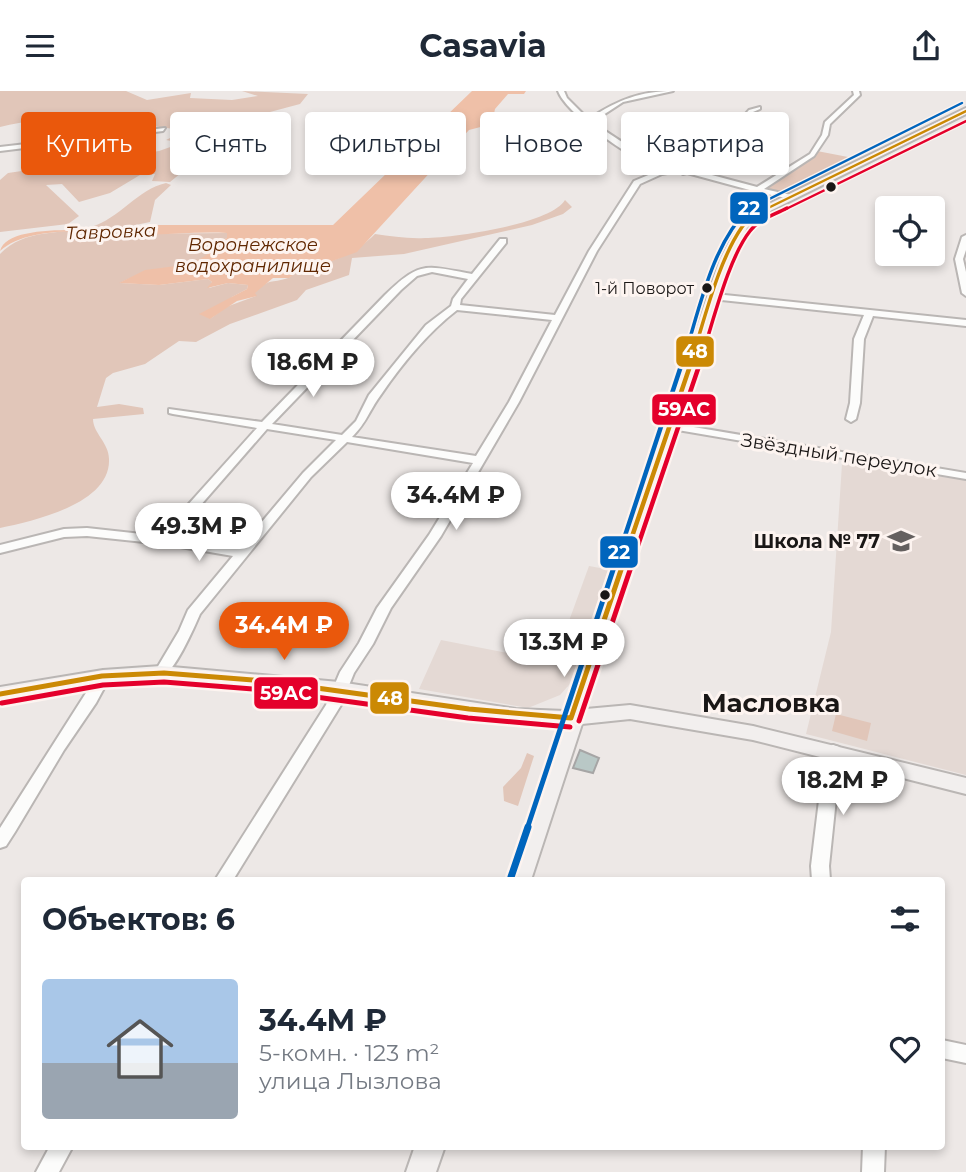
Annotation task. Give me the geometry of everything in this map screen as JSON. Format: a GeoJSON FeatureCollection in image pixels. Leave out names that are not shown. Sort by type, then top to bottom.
{"type":"FeatureCollection","features":[{"type":"Feature","properties":{"kind":"main road"},"geometry":{"type":"LineString","coordinates":[[520,877],[726,259],[742,227],[754,215],[788,197],[924,135],[966,111]]}},
{"type":"Feature","properties":{"kind":"main road"},"geometry":{"type":"LineString","coordinates":[[0,694],[103,677],[161,673],[339,689],[516,716],[571,718],[606,712],[669,717],[833,751],[966,786]]}},
{"type":"Feature","properties":{"kind":"main road"},"geometry":{"type":"LineString","coordinates":[[421,1172],[429,1150]]}},
{"type":"Feature","properties":{"kind":"street"},"geometry":{"type":"LineString","coordinates":[[561,91],[576,112]]}},
{"type":"Feature","properties":{"kind":"street"},"geometry":{"type":"LineString","coordinates":[[603,112],[615,104],[670,91]]}},
{"type":"Feature","properties":{"kind":"street"},"geometry":{"type":"LineString","coordinates":[[757,190],[812,155],[825,135],[827,123],[857,95],[856,91]]}},
{"type":"Feature","properties":{"kind":"street"},"geometry":{"type":"LineString","coordinates":[[750,112],[758,108]]}},
{"type":"Feature","properties":{"kind":"street"},"geometry":{"type":"LineString","coordinates":[[0,149],[163,129]]}},
{"type":"Feature","properties":{"kind":"street"},"geometry":{"type":"LineString","coordinates":[[226,877],[333,705],[339,689],[384,608],[435,536],[514,403],[593,251],[631,191],[644,177],[656,175]]}},
{"type":"Feature","properties":{"kind":"street"},"geometry":{"type":"LineString","coordinates":[[695,175],[788,197]]}},
{"type":"Feature","properties":{"kind":"street"},"geometry":{"type":"LineString","coordinates":[[966,237],[960,259],[966,293]]}},
{"type":"Feature","properties":{"kind":"street"},"geometry":{"type":"LineString","coordinates":[[161,673],[186,631],[193,613],[307,475],[347,438],[370,408],[373,397],[429,327],[455,307],[457,299],[472,277],[503,241]]}},
{"type":"Feature","properties":{"kind":"street"},"geometry":{"type":"LineString","coordinates":[[163,540],[216,475],[266,427],[382,304],[417,272],[428,270],[472,277]]}},
{"type":"Feature","properties":{"kind":"street"},"geometry":{"type":"LineString","coordinates":[[715,297],[966,323]]}},
{"type":"Feature","properties":{"kind":"street"},"geometry":{"type":"LineString","coordinates":[[455,307],[558,318]]}},
{"type":"Feature","properties":{"kind":"street"},"geometry":{"type":"LineString","coordinates":[[851,419],[855,403],[859,339],[869,314]]}},
{"type":"Feature","properties":{"kind":"street"},"geometry":{"type":"LineString","coordinates":[[173,411],[478,460]]}},
{"type":"Feature","properties":{"kind":"street","name":"Звёздный переулок"},"geometry":{"type":"LineString","coordinates":[[670,426],[966,476]]}},
{"type":"Feature","properties":{"kind":"street"},"geometry":{"type":"LineString","coordinates":[[0,549],[75,532],[163,540],[241,553]]}},
{"type":"Feature","properties":{"kind":"street"},"geometry":{"type":"LineString","coordinates":[[0,841],[20,814],[67,731],[95,696],[103,677]]}},
{"type":"Feature","properties":{"kind":"street"},"geometry":{"type":"LineString","coordinates":[[821,877],[833,751]]}},
{"type":"Feature","properties":{"kind":"street"},"geometry":{"type":"LineString","coordinates":[[945,1050],[966,1054]]}},
{"type":"Feature","properties":{"kind":"street"},"geometry":{"type":"LineString","coordinates":[[47,1172],[60,1150]]}},
{"type":"Feature","properties":{"kind":"street"},"geometry":{"type":"LineString","coordinates":[[873,1172],[874,1150]]}},
{"type":"Feature","properties":{"kind":"shaded area"},"geometry":{"type":"Polygon","coordinates":[[[0,91],[126,91],[147,100],[191,93],[190,98],[232,100],[258,96],[242,91],[308,94],[300,104],[270,112],[170,112],[170,128],[156,127],[156,112],[21,112],[21,123],[0,127],[0,91]]]}},
{"type":"Feature","properties":{"kind":"shaded area"},"geometry":{"type":"Polygon","coordinates":[[[170,147],[170,175],[179,175],[170,182],[152,181],[156,175],[156,151],[170,147]]]}},
{"type":"Feature","properties":{"kind":"shaded area"},"geometry":{"type":"Polygon","coordinates":[[[817,151],[848,157],[835,166],[834,171],[789,193],[760,190],[782,175],[789,175],[789,170],[817,151]]]}},
{"type":"Feature","properties":{"kind":"shaded area"},"geometry":{"type":"Polygon","coordinates":[[[8,173],[140,175],[110,193],[79,202],[62,184],[46,185],[79,216],[68,224],[0,232],[0,180],[8,173]]]}},
{"type":"Feature","properties":{"kind":"shaded area"},"geometry":{"type":"Polygon","coordinates":[[[166,183],[171,185],[155,200],[150,222],[126,227],[151,225],[121,231],[128,234],[227,233],[227,238],[216,243],[220,247],[195,263],[147,273],[120,283],[159,285],[208,279],[212,282],[209,288],[228,283],[248,285],[247,289],[232,297],[210,319],[226,307],[256,296],[254,293],[267,283],[288,278],[302,269],[341,257],[367,242],[375,234],[419,238],[457,235],[522,223],[556,209],[565,200],[572,207],[563,214],[532,225],[404,254],[352,258],[349,275],[306,290],[297,300],[230,324],[196,342],[179,341],[145,364],[113,373],[106,378],[97,407],[119,404],[143,408],[144,414],[93,419],[109,459],[106,475],[97,488],[68,508],[0,528],[0,254],[20,240],[32,236],[101,223],[146,191],[166,183]]]}},
{"type":"Feature","properties":{"kind":"shaded area"},"geometry":{"type":"Polygon","coordinates":[[[842,464],[966,480],[966,775],[806,734],[831,632],[842,464]]]}},
{"type":"Feature","properties":{"kind":"shaded area"},"geometry":{"type":"Polygon","coordinates":[[[589,566],[611,570],[569,685],[560,695],[528,708],[419,689],[441,640],[554,662],[589,566]]]}},
{"type":"Feature","properties":{"kind":"shaded area"},"geometry":{"type":"Polygon","coordinates":[[[836,714],[871,723],[867,741],[832,731],[836,714]]]}},
{"type":"Feature","properties":{"kind":"shaded area"},"geometry":{"type":"Polygon","coordinates":[[[527,753],[534,756],[518,806],[504,801],[503,787],[521,768],[527,753]]]}},
{"type":"Feature","properties":{"kind":"water","name":"Воронежское водохранилище"},"geometry":{"type":"Polygon","coordinates":[[[472,91],[526,91],[524,94],[508,94],[494,112],[480,112],[480,127],[466,133],[466,112],[450,112],[472,91]]]}},
{"type":"Feature","properties":{"kind":"water","name":"Воронежское водохранилище"},"geometry":{"type":"Polygon","coordinates":[[[385,175],[428,175],[357,252],[313,268],[299,270],[289,278],[273,278],[255,293],[257,296],[237,301],[210,319],[199,314],[247,289],[248,285],[228,283],[207,288],[212,282],[208,279],[159,285],[119,283],[145,270],[192,264],[219,247],[215,243],[227,238],[227,233],[44,233],[12,243],[0,251],[7,242],[19,235],[56,230],[124,230],[151,225],[333,225],[385,175]]]}},
{"type":"Feature","properties":{"kind":"building"},"geometry":{"type":"Polygon","coordinates":[[[580,750],[599,758],[593,773],[573,768],[580,750]]]}},
{"type":"Feature","properties":{"kind":"transit line","name":"22"},"geometry":{"type":"LineString","coordinates":[[511,877],[718,256],[735,222],[750,207],[962,103]]}},
{"type":"Feature","properties":{"kind":"transit line","name":"48"},"geometry":{"type":"LineString","coordinates":[[571,718],[726,259],[742,227],[754,215],[966,111]]}},
{"type":"Feature","properties":{"kind":"transit line","name":"59АС"},"geometry":{"type":"LineString","coordinates":[[579,721],[734,262],[749,232],[759,222],[966,121]]}},
{"type":"Feature","properties":{"kind":"transit line","name":"48"},"geometry":{"type":"LineString","coordinates":[[0,694],[102,676],[164,673],[266,681],[469,709],[571,718]]}},
{"type":"Feature","properties":{"kind":"transit line","name":"59АС"},"geometry":{"type":"LineString","coordinates":[[2,703],[103,685],[164,682],[265,690],[468,718],[570,727]]}},
{"type":"Feature","properties":{"kind":"place","name":"1-й Поворот"},"geometry":{"type":"Point","coordinates":[707,288]}},
{"type":"Feature","properties":{"kind":"place","name":"Школа № 77"},"geometry":{"type":"Point","coordinates":[901,541]}},
{"type":"Feature","properties":{"kind":"district","name":"Масловка"},"geometry":{"type":"Point","coordinates":[771,703]}},
{"type":"Feature","properties":{"kind":"water label","name":"Тавровка"},"geometry":{"type":"Point","coordinates":[111,232]}}]}
